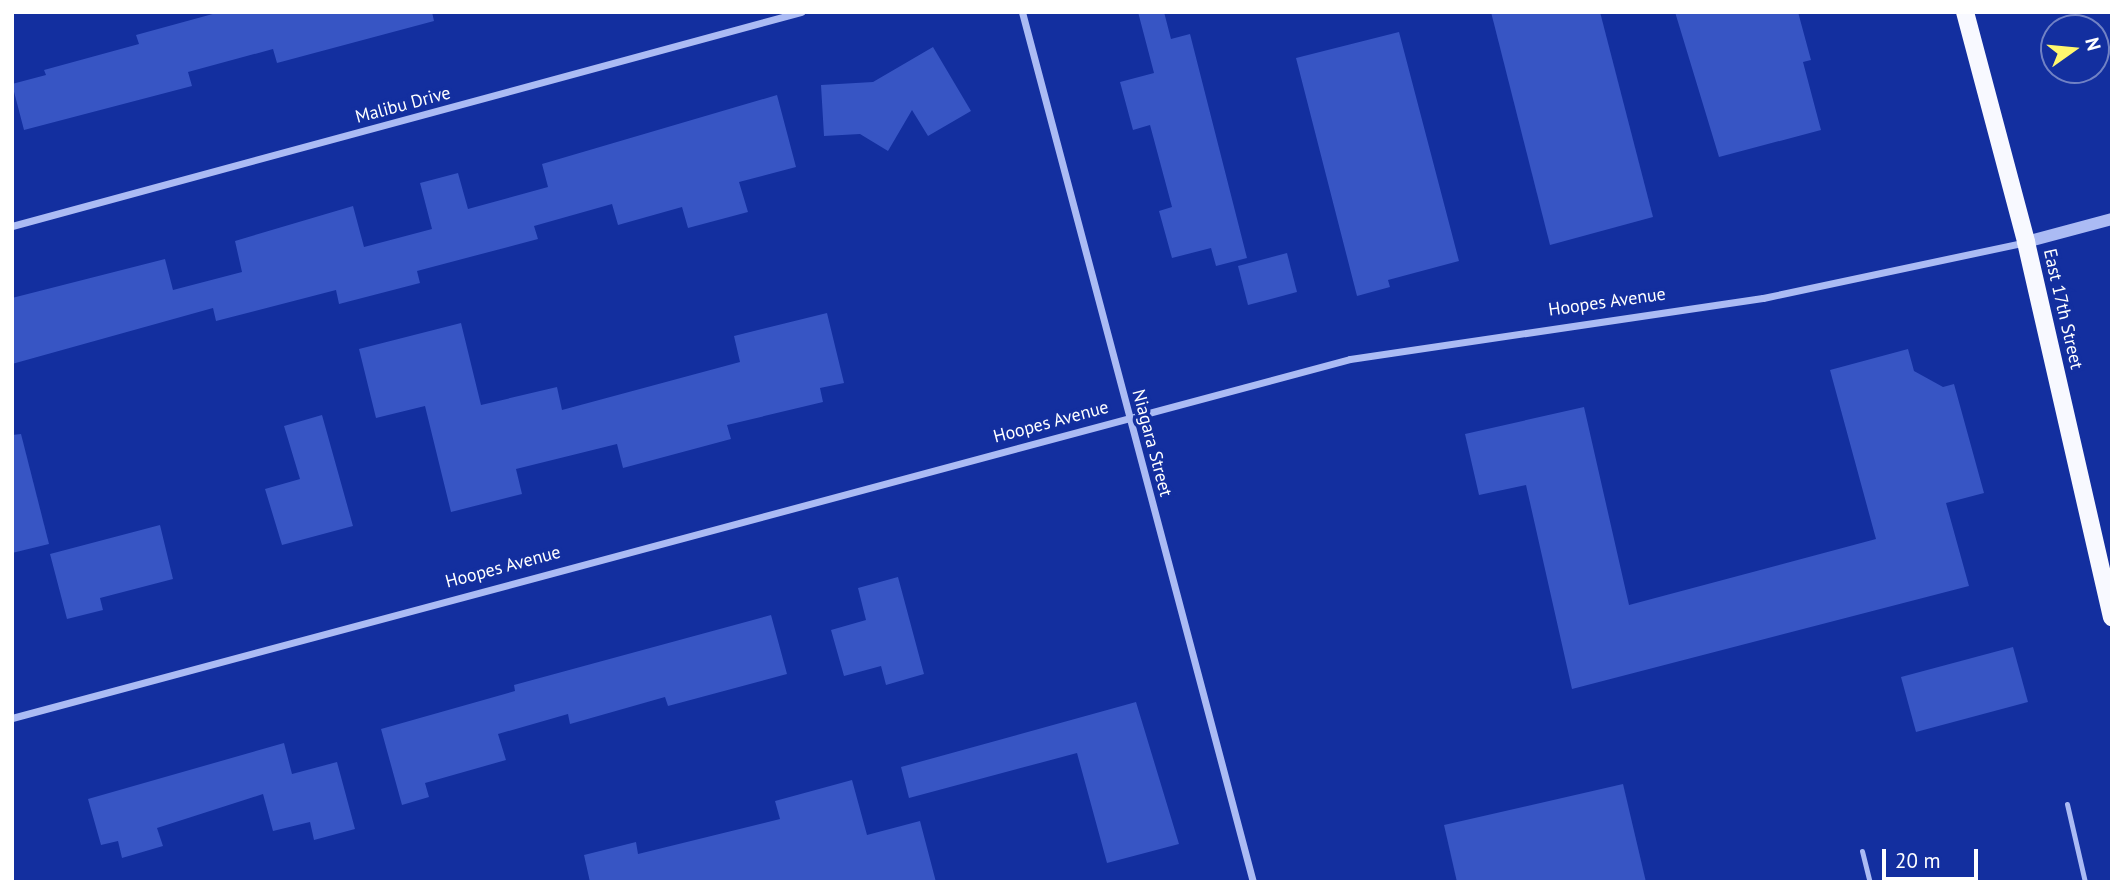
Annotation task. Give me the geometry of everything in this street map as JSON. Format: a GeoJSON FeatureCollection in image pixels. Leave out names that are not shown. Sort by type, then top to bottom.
{"type":"FeatureCollection","features":[{"type":"Feature","properties":{"kind":"main road","name":"East 17th Street"},"geometry":{"type":"LineString","coordinates":[[1965,12],[2026,242],[2112,617]]}},
{"type":"Feature","properties":{"kind":"street","name":"Malibu Drive"},"geometry":{"type":"LineString","coordinates":[[12,226],[801,12]]}},
{"type":"Feature","properties":{"kind":"street","name":"Niagara Street"},"geometry":{"type":"LineString","coordinates":[[1022,12],[1253,882]]}},
{"type":"Feature","properties":{"kind":"street","name":"Hoopes Avenue"},"geometry":{"type":"LineString","coordinates":[[12,719],[1407,347],[1763,298],[2026,242],[2112,219]]}},
{"type":"Feature","properties":{"kind":"lane"},"geometry":{"type":"LineString","coordinates":[[2067,804],[2085,882]]}},
{"type":"Feature","properties":{"kind":"lane"},"geometry":{"type":"LineString","coordinates":[[1863,851],[1870,882]]}},
{"type":"Feature","properties":{"kind":"building"},"geometry":{"type":"Polygon","coordinates":[[[220,12],[432,12],[434,21],[277,63],[273,49],[188,72],[192,86],[24,130],[12,84],[46,75],[44,70],[139,44],[136,35],[220,12]]]}},
{"type":"Feature","properties":{"kind":"building"},"geometry":{"type":"Polygon","coordinates":[[[1138,12],[1164,12],[1171,39],[1190,34],[1247,258],[1216,266],[1211,248],[1172,258],[1159,211],[1172,207],[1150,125],[1133,130],[1120,82],[1154,73],[1138,12]]]}},
{"type":"Feature","properties":{"kind":"building"},"geometry":{"type":"Polygon","coordinates":[[[1491,12],[1600,12],[1653,217],[1550,245],[1491,12]]]}},
{"type":"Feature","properties":{"kind":"building"},"geometry":{"type":"Polygon","coordinates":[[[1675,12],[1798,12],[1811,60],[1803,62],[1821,130],[1719,157],[1675,12]]]}},
{"type":"Feature","properties":{"kind":"building"},"geometry":{"type":"Polygon","coordinates":[[[1399,32],[1459,261],[1388,280],[1390,287],[1357,296],[1296,58],[1399,32]]]}},
{"type":"Feature","properties":{"kind":"building"},"geometry":{"type":"Polygon","coordinates":[[[933,47],[971,111],[928,136],[912,110],[888,151],[860,134],[824,136],[821,85],[873,82],[933,47]]]}},
{"type":"Feature","properties":{"kind":"building"},"geometry":{"type":"Polygon","coordinates":[[[777,95],[796,167],[739,182],[748,212],[688,228],[682,207],[618,225],[612,204],[534,226],[538,239],[417,271],[420,283],[339,304],[336,290],[216,321],[213,308],[12,364],[12,298],[165,259],[173,290],[242,272],[235,241],[353,206],[364,247],[432,229],[420,183],[458,173],[468,209],[548,187],[542,164],[777,95]]]}},
{"type":"Feature","properties":{"kind":"building"},"geometry":{"type":"Polygon","coordinates":[[[1287,253],[1297,292],[1248,305],[1238,266],[1287,253]]]}},
{"type":"Feature","properties":{"kind":"building"},"geometry":{"type":"Polygon","coordinates":[[[827,313],[844,383],[820,388],[823,402],[727,425],[731,439],[623,468],[617,444],[516,469],[522,494],[451,512],[425,406],[376,418],[359,349],[461,323],[481,405],[557,387],[562,410],[740,362],[734,336],[827,313]]]}},
{"type":"Feature","properties":{"kind":"building"},"geometry":{"type":"Polygon","coordinates":[[[1908,349],[1914,371],[1943,387],[1954,384],[1984,493],[1946,503],[1969,586],[1572,689],[1526,485],[1479,495],[1465,434],[1584,407],[1629,605],[1876,539],[1830,370],[1908,349]]]}},
{"type":"Feature","properties":{"kind":"building"},"geometry":{"type":"Polygon","coordinates":[[[322,415],[353,526],[282,545],[265,489],[300,479],[284,426],[322,415]]]}},
{"type":"Feature","properties":{"kind":"building"},"geometry":{"type":"Polygon","coordinates":[[[21,434],[49,544],[12,553],[12,435],[21,434]]]}},
{"type":"Feature","properties":{"kind":"building"},"geometry":{"type":"Polygon","coordinates":[[[160,525],[173,579],[100,598],[103,610],[67,619],[50,554],[160,525]]]}},
{"type":"Feature","properties":{"kind":"building"},"geometry":{"type":"Polygon","coordinates":[[[898,577],[924,674],[886,685],[881,666],[844,676],[831,630],[866,620],[858,588],[898,577]]]}},
{"type":"Feature","properties":{"kind":"building"},"geometry":{"type":"Polygon","coordinates":[[[771,615],[787,674],[668,706],[665,697],[570,724],[568,714],[498,734],[506,760],[425,783],[429,797],[402,805],[381,729],[515,691],[514,685],[771,615]]]}},
{"type":"Feature","properties":{"kind":"building"},"geometry":{"type":"Polygon","coordinates":[[[2013,647],[2028,702],[1916,732],[1901,677],[2013,647]]]}},
{"type":"Feature","properties":{"kind":"building"},"geometry":{"type":"Polygon","coordinates":[[[1136,702],[1179,844],[1107,863],[1077,753],[909,798],[901,767],[1136,702]]]}},
{"type":"Feature","properties":{"kind":"building"},"geometry":{"type":"Polygon","coordinates":[[[284,743],[292,774],[337,762],[355,829],[314,840],[310,822],[273,831],[263,794],[157,828],[163,846],[122,858],[118,841],[101,845],[88,799],[284,743]]]}},
{"type":"Feature","properties":{"kind":"building"},"geometry":{"type":"Polygon","coordinates":[[[852,780],[867,835],[920,821],[936,882],[590,882],[584,855],[636,842],[638,854],[780,819],[775,801],[852,780]]]}},
{"type":"Feature","properties":{"kind":"building"},"geometry":{"type":"Polygon","coordinates":[[[1623,784],[1646,882],[1457,882],[1444,825],[1623,784]]]}}]}
